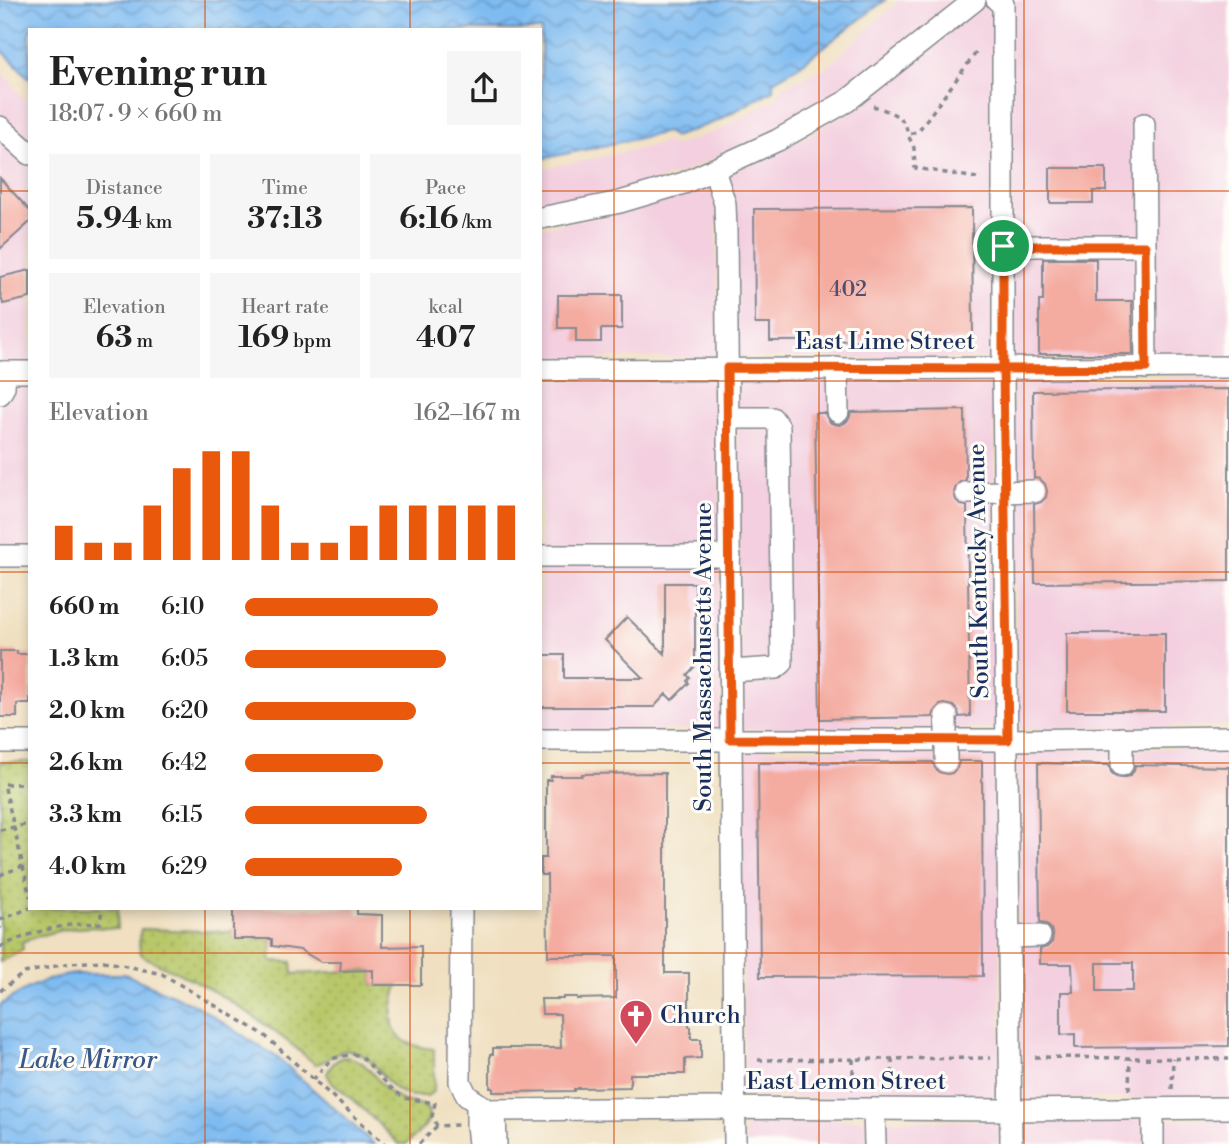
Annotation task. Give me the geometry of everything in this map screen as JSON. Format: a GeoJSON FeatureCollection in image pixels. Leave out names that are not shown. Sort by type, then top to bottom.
{"type":"FeatureCollection","features":[{"type":"Feature","properties":{"kind":"street"},"geometry":{"type":"LineString","coordinates":[[542,218],[620,202],[684,183],[778,140],[847,101],[975,0]]}},
{"type":"Feature","properties":{"kind":"street","name":"South Kentucky Avenue"},"geometry":{"type":"LineString","coordinates":[[997,0],[1003,4],[1003,369],[1011,1144]]}},
{"type":"Feature","properties":{"kind":"street"},"geometry":{"type":"LineString","coordinates":[[1144,124],[1146,368]]}},
{"type":"Feature","properties":{"kind":"street"},"geometry":{"type":"LineString","coordinates":[[0,127],[28,152]]}},
{"type":"Feature","properties":{"kind":"street","name":"South Massachusetts Avenue"},"geometry":{"type":"LineString","coordinates":[[714,170],[725,204],[735,1144]]}},
{"type":"Feature","properties":{"kind":"street"},"geometry":{"type":"LineString","coordinates":[[1003,246],[1145,246]]}},
{"type":"Feature","properties":{"kind":"street","name":"East Lime Street"},"geometry":{"type":"LineString","coordinates":[[542,370],[1229,367]]}},
{"type":"Feature","properties":{"kind":"street"},"geometry":{"type":"LineString","coordinates":[[836,368],[838,412]]}},
{"type":"Feature","properties":{"kind":"street"},"geometry":{"type":"LineString","coordinates":[[0,394],[4,387],[3,372],[28,372]]}},
{"type":"Feature","properties":{"kind":"street"},"geometry":{"type":"LineString","coordinates":[[728,418],[772,418],[779,428],[782,663],[776,668],[730,671]]}},
{"type":"Feature","properties":{"kind":"street"},"geometry":{"type":"LineString","coordinates":[[967,493],[1034,491]]}},
{"type":"Feature","properties":{"kind":"street"},"geometry":{"type":"LineString","coordinates":[[0,556],[28,556]]}},
{"type":"Feature","properties":{"kind":"street"},"geometry":{"type":"LineString","coordinates":[[542,556],[730,556]]}},
{"type":"Feature","properties":{"kind":"street"},"geometry":{"type":"LineString","coordinates":[[943,740],[944,717],[946,761]]}},
{"type":"Feature","properties":{"kind":"street"},"geometry":{"type":"LineString","coordinates":[[542,740],[1229,737]]}},
{"type":"Feature","properties":{"kind":"street"},"geometry":{"type":"LineString","coordinates":[[1122,738],[1122,765]]}},
{"type":"Feature","properties":{"kind":"street"},"geometry":{"type":"LineString","coordinates":[[0,742],[28,742]]}},
{"type":"Feature","properties":{"kind":"street"},"geometry":{"type":"LineString","coordinates":[[461,910],[460,1082],[480,1103],[495,1144]]}},
{"type":"Feature","properties":{"kind":"street"},"geometry":{"type":"LineString","coordinates":[[1009,937],[1040,936]]}},
{"type":"Feature","properties":{"kind":"street"},"geometry":{"type":"LineString","coordinates":[[479,1144],[477,1125],[480,1103]]}},
{"type":"Feature","properties":{"kind":"street","name":"East Lemon Street"},"geometry":{"type":"LineString","coordinates":[[480,1103],[1010,1110],[1229,1108]]}},
{"type":"Feature","properties":{"kind":"street"},"geometry":{"type":"LineString","coordinates":[[874,1109],[875,1144]]}},
{"type":"Feature","properties":{"kind":"street"},"geometry":{"type":"LineString","coordinates":[[1153,1109],[1153,1144]]}},
{"type":"Feature","properties":{"kind":"path"},"geometry":{"type":"LineString","coordinates":[[908,135],[919,130],[978,50]]}},
{"type":"Feature","properties":{"kind":"path"},"geometry":{"type":"LineString","coordinates":[[873,106],[890,112],[905,124],[914,148],[915,168],[978,178]]}},
{"type":"Feature","properties":{"kind":"path"},"geometry":{"type":"LineString","coordinates":[[28,784],[4,783],[28,888]]}},
{"type":"Feature","properties":{"kind":"path"},"geometry":{"type":"LineString","coordinates":[[0,830],[28,824]]}},
{"type":"Feature","properties":{"kind":"path"},"geometry":{"type":"LineString","coordinates":[[0,875],[23,866]]}},
{"type":"Feature","properties":{"kind":"path"},"geometry":{"type":"LineString","coordinates":[[0,920],[28,909]]}},
{"type":"Feature","properties":{"kind":"path"},"geometry":{"type":"LineString","coordinates":[[0,947],[22,936],[53,928],[102,923],[102,910]]}},
{"type":"Feature","properties":{"kind":"path"},"geometry":{"type":"LineString","coordinates":[[0,991],[24,973],[70,963],[104,961],[162,974],[263,1034],[385,1144]]}},
{"type":"Feature","properties":{"kind":"path"},"geometry":{"type":"LineString","coordinates":[[313,1080],[331,1059],[352,1054],[361,1056],[404,1098],[435,1102],[432,1116],[437,1126]]}},
{"type":"Feature","properties":{"kind":"path"},"geometry":{"type":"LineString","coordinates":[[1035,1057],[1229,1059]]}},
{"type":"Feature","properties":{"kind":"path"},"geometry":{"type":"LineString","coordinates":[[758,1060],[990,1058]]}},
{"type":"Feature","properties":{"kind":"path"},"geometry":{"type":"LineString","coordinates":[[1129,1090],[1130,1058]]}},
{"type":"Feature","properties":{"kind":"path"},"geometry":{"type":"LineString","coordinates":[[1172,1089],[1173,1058]]}},
{"type":"Feature","properties":{"kind":"path"},"geometry":{"type":"LineString","coordinates":[[853,1059],[853,1090]]}},
{"type":"Feature","properties":{"kind":"path"},"geometry":{"type":"LineString","coordinates":[[892,1059],[893,1090]]}},
{"type":"Feature","properties":{"kind":"path"},"geometry":{"type":"LineString","coordinates":[[419,1144],[437,1126],[468,1125]]}},
{"type":"Feature","properties":{"kind":"shaded area"},"geometry":{"type":"Polygon","coordinates":[[[899,0],[958,0],[842,92],[774,130],[681,173],[618,192],[542,207],[542,169],[666,142],[672,146],[677,145],[720,130],[777,98],[781,87],[827,67],[899,0]]]}},
{"type":"Feature","properties":{"kind":"shaded area"},"geometry":{"type":"Polygon","coordinates":[[[1010,0],[1229,0],[1229,356],[1013,359],[1010,0]]]}},
{"type":"Feature","properties":{"kind":"shaded area"},"geometry":{"type":"Polygon","coordinates":[[[985,5],[993,10],[994,359],[737,357],[726,176],[782,150],[851,111],[985,5]]]}},
{"type":"Feature","properties":{"kind":"shaded area"},"geometry":{"type":"Polygon","coordinates":[[[0,70],[28,105],[28,138],[0,113],[0,70]]]}},
{"type":"Feature","properties":{"kind":"shaded area"},"geometry":{"type":"Polygon","coordinates":[[[0,141],[28,166],[28,361],[0,362],[0,141]]]}},
{"type":"Feature","properties":{"kind":"shaded area"},"geometry":{"type":"Polygon","coordinates":[[[708,184],[716,206],[718,357],[542,359],[542,228],[622,212],[708,184]]]}},
{"type":"Feature","properties":{"kind":"shaded area"},"geometry":{"type":"Polygon","coordinates":[[[718,378],[721,729],[542,730],[542,380],[718,378]]]}},
{"type":"Feature","properties":{"kind":"shaded area"},"geometry":{"type":"Polygon","coordinates":[[[737,378],[994,380],[998,729],[740,729],[737,378]]]}},
{"type":"Feature","properties":{"kind":"shaded area"},"geometry":{"type":"Polygon","coordinates":[[[1229,378],[1229,726],[1017,729],[1013,380],[1229,378]]]}},
{"type":"Feature","properties":{"kind":"shaded area"},"geometry":{"type":"Polygon","coordinates":[[[0,383],[28,383],[28,549],[0,550],[0,383]]]}},
{"type":"Feature","properties":{"kind":"shaded area"},"geometry":{"type":"Polygon","coordinates":[[[1229,748],[1229,1098],[1020,1099],[1017,750],[1229,748]]]}},
{"type":"Feature","properties":{"kind":"shaded area"},"geometry":{"type":"Polygon","coordinates":[[[740,750],[998,750],[1001,1099],[745,1097],[740,750]]]}},
{"type":"Feature","properties":{"kind":"shaded area"},"geometry":{"type":"Polygon","coordinates":[[[745,1119],[1001,1121],[1001,1144],[745,1144],[745,1119]]]}},
{"type":"Feature","properties":{"kind":"shaded area"},"geometry":{"type":"Polygon","coordinates":[[[1229,1119],[1229,1144],[1020,1144],[1020,1121],[1229,1119]]]}},
{"type":"Feature","properties":{"kind":"green space"},"geometry":{"type":"Polygon","coordinates":[[[0,762],[28,762],[28,910],[118,910],[117,929],[81,928],[45,934],[22,942],[23,949],[0,962],[0,762]]]}},
{"type":"Feature","properties":{"kind":"green space"},"geometry":{"type":"Polygon","coordinates":[[[141,929],[233,932],[233,939],[272,939],[271,961],[292,962],[293,974],[373,970],[373,985],[398,985],[392,1021],[400,1037],[419,1047],[434,1049],[434,1091],[427,1096],[413,1096],[397,1090],[359,1053],[339,1052],[324,1062],[315,1064],[243,1009],[212,990],[142,955],[139,942],[141,929]]]}},
{"type":"Feature","properties":{"kind":"green space"},"geometry":{"type":"Polygon","coordinates":[[[343,1057],[359,1061],[396,1097],[426,1108],[429,1115],[427,1123],[407,1144],[399,1144],[331,1081],[328,1071],[343,1057]]]}},
{"type":"Feature","properties":{"kind":"water"},"geometry":{"type":"Polygon","coordinates":[[[0,0],[885,0],[799,66],[773,81],[773,90],[717,121],[674,137],[667,132],[542,159],[542,28],[28,28],[28,77],[0,48],[0,0]]]}},
{"type":"Feature","properties":{"kind":"water","name":"Lake Mirror"},"geometry":{"type":"Polygon","coordinates":[[[74,974],[125,974],[197,1006],[278,1058],[374,1144],[0,1144],[0,1005],[35,985],[74,974]]]}},
{"type":"Feature","properties":{"kind":"building"},"geometry":{"type":"Polygon","coordinates":[[[1050,168],[1106,168],[1106,191],[1093,191],[1093,203],[1050,203],[1050,168]]]}},
{"type":"Feature","properties":{"kind":"building"},"geometry":{"type":"Polygon","coordinates":[[[0,178],[28,209],[28,224],[0,249],[0,178]]]}},
{"type":"Feature","properties":{"kind":"building"},"geometry":{"type":"Polygon","coordinates":[[[972,208],[973,340],[770,341],[770,324],[755,324],[754,209],[972,208]]]}},
{"type":"Feature","properties":{"kind":"building"},"geometry":{"type":"Polygon","coordinates":[[[1043,259],[1096,259],[1096,301],[1132,301],[1133,354],[1039,354],[1039,301],[1043,301],[1043,259]]]}},
{"type":"Feature","properties":{"kind":"building"},"geometry":{"type":"Polygon","coordinates":[[[28,270],[28,298],[3,304],[0,277],[28,270]]]}},
{"type":"Feature","properties":{"kind":"building"},"geometry":{"type":"Polygon","coordinates":[[[558,295],[622,295],[622,329],[601,329],[601,342],[576,342],[576,328],[558,328],[558,295]]]}},
{"type":"Feature","properties":{"kind":"building"},"geometry":{"type":"Polygon","coordinates":[[[1229,389],[1229,581],[1035,583],[1034,504],[1046,497],[1047,491],[1040,479],[1034,478],[1033,391],[1229,389]]]}},
{"type":"Feature","properties":{"kind":"building"},"geometry":{"type":"Polygon","coordinates":[[[965,410],[966,480],[956,486],[954,493],[961,505],[967,506],[970,716],[959,717],[953,706],[945,704],[935,710],[933,717],[820,719],[815,413],[825,413],[831,423],[839,425],[849,419],[851,412],[965,410]]]}},
{"type":"Feature","properties":{"kind":"building"},"geometry":{"type":"Polygon","coordinates":[[[665,583],[695,583],[695,666],[687,675],[690,678],[687,681],[689,683],[672,700],[666,694],[654,707],[542,707],[542,655],[564,655],[564,678],[643,678],[605,640],[627,617],[665,654],[665,583]]]}},
{"type":"Feature","properties":{"kind":"building"},"geometry":{"type":"Polygon","coordinates":[[[1067,633],[1165,633],[1165,711],[1067,711],[1067,633]]]}},
{"type":"Feature","properties":{"kind":"building"},"geometry":{"type":"Polygon","coordinates":[[[0,651],[28,654],[28,704],[17,704],[17,717],[0,717],[0,651]]]}},
{"type":"Feature","properties":{"kind":"building"},"geometry":{"type":"Polygon","coordinates":[[[959,761],[982,761],[983,976],[760,977],[758,763],[933,762],[939,772],[947,774],[957,768],[959,761]]]}},
{"type":"Feature","properties":{"kind":"building"},"geometry":{"type":"Polygon","coordinates":[[[1038,763],[1109,765],[1111,772],[1121,778],[1129,776],[1135,765],[1229,767],[1229,1046],[1075,1048],[1075,1034],[1061,1035],[1061,992],[1073,992],[1072,964],[1040,964],[1040,949],[1052,942],[1053,936],[1046,924],[1040,923],[1038,763]],[[1097,963],[1097,991],[1133,991],[1133,963],[1097,963]]]}},
{"type":"Feature","properties":{"kind":"building"},"geometry":{"type":"Polygon","coordinates":[[[665,773],[665,973],[689,973],[689,1027],[691,1039],[701,1039],[701,1058],[685,1059],[685,1074],[630,1074],[630,1087],[493,1092],[493,1088],[490,1088],[490,1054],[493,1054],[493,1048],[561,1048],[560,1014],[542,1014],[541,999],[616,998],[616,956],[548,956],[547,875],[542,875],[542,858],[546,858],[546,780],[551,780],[551,776],[665,773]]]}},
{"type":"Feature","properties":{"kind":"building"},"geometry":{"type":"Polygon","coordinates":[[[233,910],[357,910],[357,914],[382,915],[382,947],[421,946],[421,985],[373,985],[373,970],[340,971],[341,962],[321,962],[300,950],[272,946],[272,939],[233,939],[233,910]]]}},
{"type":"Feature","properties":{"kind":"place","name":"Church"},"geometry":{"type":"Point","coordinates":[636,1046]}},
{"type":"Feature","properties":{"kind":"route"},"geometry":{"type":"LineString","coordinates":[[1003,246],[1003,369],[727,368],[730,739],[1008,740],[1003,369],[1146,368],[1145,246],[1003,246]]}}]}
